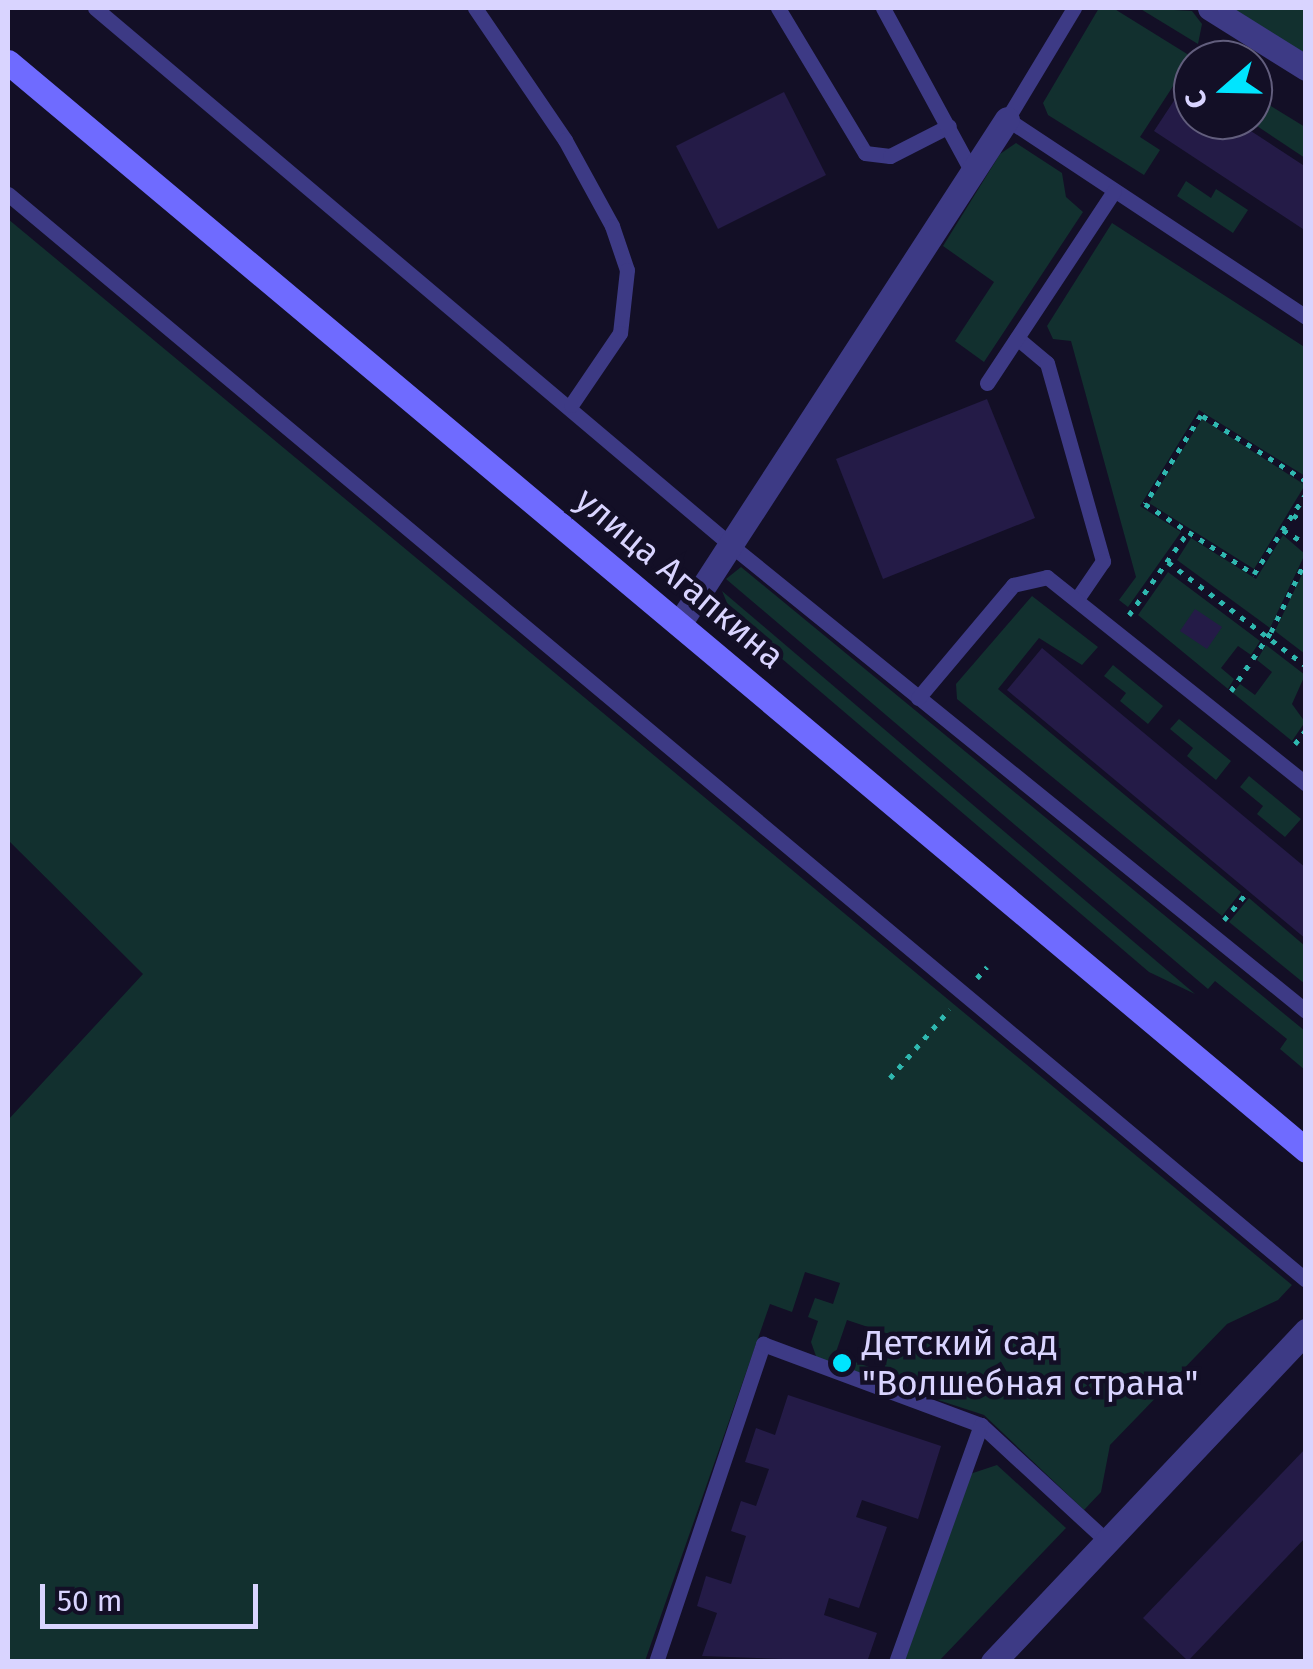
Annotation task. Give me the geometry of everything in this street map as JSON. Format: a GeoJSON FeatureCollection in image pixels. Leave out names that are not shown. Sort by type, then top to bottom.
{"type":"FeatureCollection","features":[{"type":"Feature","properties":{"kind":"main road","name":"улица Агапкина"},"geometry":{"type":"LineString","coordinates":[[8,62],[1306,1150]]}},
{"type":"Feature","properties":{"kind":"street"},"geometry":{"type":"LineString","coordinates":[[1210,8],[1306,68]]}},
{"type":"Feature","properties":{"kind":"street"},"geometry":{"type":"LineString","coordinates":[[680,624],[733,548],[1008,119]]}},
{"type":"Feature","properties":{"kind":"street"},"geometry":{"type":"LineString","coordinates":[[993,1662],[1306,1331]]}},
{"type":"Feature","properties":{"kind":"lane"},"geometry":{"type":"LineString","coordinates":[[95,8],[571,405],[733,548],[1306,1011]]}},
{"type":"Feature","properties":{"kind":"lane"},"geometry":{"type":"LineString","coordinates":[[474,8],[565,140],[612,226],[627,270],[620,333],[571,405]]}},
{"type":"Feature","properties":{"kind":"lane"},"geometry":{"type":"LineString","coordinates":[[778,8],[866,153],[890,156],[950,126]]}},
{"type":"Feature","properties":{"kind":"lane"},"geometry":{"type":"LineString","coordinates":[[883,8],[973,174]]}},
{"type":"Feature","properties":{"kind":"lane"},"geometry":{"type":"LineString","coordinates":[[1074,8],[1008,119],[1306,318]]}},
{"type":"Feature","properties":{"kind":"lane"},"geometry":{"type":"LineString","coordinates":[[987,383],[1114,191]]}},
{"type":"Feature","properties":{"kind":"lane"},"geometry":{"type":"LineString","coordinates":[[8,194],[1306,1280]]}},
{"type":"Feature","properties":{"kind":"lane"},"geometry":{"type":"LineString","coordinates":[[1017,338],[1048,363],[1103,561],[1077,599]]}},
{"type":"Feature","properties":{"kind":"lane"},"geometry":{"type":"LineString","coordinates":[[918,698],[1019,580],[1048,577],[1306,784]]}},
{"type":"Feature","properties":{"kind":"lane"},"geometry":{"type":"LineString","coordinates":[[656,1662],[763,1344],[982,1425],[1108,1542]]}},
{"type":"Feature","properties":{"kind":"lane"},"geometry":{"type":"LineString","coordinates":[[896,1662],[982,1425]]}},
{"type":"Feature","properties":{"kind":"path"},"geometry":{"type":"LineString","coordinates":[[1306,480],[1201,414],[1144,504],[1254,574],[1306,494]]}},
{"type":"Feature","properties":{"kind":"path"},"geometry":{"type":"LineString","coordinates":[[1292,514],[1306,523]]}},
{"type":"Feature","properties":{"kind":"path"},"geometry":{"type":"LineString","coordinates":[[1283,530],[1306,544]]}},
{"type":"Feature","properties":{"kind":"path"},"geometry":{"type":"LineString","coordinates":[[1133,611],[1188,532]]}},
{"type":"Feature","properties":{"kind":"path"},"geometry":{"type":"LineString","coordinates":[[1231,691],[1267,637],[1306,560]]}},
{"type":"Feature","properties":{"kind":"path"},"geometry":{"type":"LineString","coordinates":[[1168,562],[1306,666]]}},
{"type":"Feature","properties":{"kind":"path"},"geometry":{"type":"LineString","coordinates":[[1296,744],[1306,730]]}},
{"type":"Feature","properties":{"kind":"path"},"geometry":{"type":"LineString","coordinates":[[1222,922],[1245,895]]}},
{"type":"Feature","properties":{"kind":"path"},"geometry":{"type":"LineString","coordinates":[[890,1078],[986,967]]}},
{"type":"Feature","properties":{"kind":"green space"},"geometry":{"type":"Polygon","coordinates":[[[1099,8],[1113,8],[1173,45],[1173,86],[1140,137],[1160,150],[1144,175],[1048,115],[1043,103],[1099,8]]]}},
{"type":"Feature","properties":{"kind":"green space"},"geometry":{"type":"Polygon","coordinates":[[[1139,8],[1192,11],[1202,24],[1199,40],[1191,40],[1139,8]]]}},
{"type":"Feature","properties":{"kind":"green space"},"geometry":{"type":"Polygon","coordinates":[[[1232,8],[1305,8],[1305,55],[1232,8]]]}},
{"type":"Feature","properties":{"kind":"green space"},"geometry":{"type":"Polygon","coordinates":[[[1273,107],[1305,127],[1305,158],[1273,137],[1273,107]]]}},
{"type":"Feature","properties":{"kind":"green space"},"geometry":{"type":"Polygon","coordinates":[[[1016,143],[1062,173],[1066,197],[1083,212],[984,362],[955,341],[994,282],[943,246],[1000,154],[1016,143]]]}},
{"type":"Feature","properties":{"kind":"green space"},"geometry":{"type":"Polygon","coordinates":[[[1186,181],[1211,198],[1216,189],[1248,210],[1233,233],[1177,196],[1186,181]]]}},
{"type":"Feature","properties":{"kind":"green space"},"geometry":{"type":"Polygon","coordinates":[[[8,219],[1292,1285],[1278,1300],[1227,1324],[1110,1445],[1101,1492],[1084,1510],[984,1415],[880,1381],[895,1336],[847,1320],[835,1355],[875,1369],[872,1378],[817,1359],[811,1342],[818,1321],[808,1317],[815,1298],[833,1304],[840,1283],[805,1272],[792,1312],[770,1304],[645,1661],[8,1661],[8,1120],[143,974],[8,840],[8,219]]]}},
{"type":"Feature","properties":{"kind":"green space"},"geometry":{"type":"Polygon","coordinates":[[[1112,223],[1306,348],[1305,476],[1199,410],[1140,506],[1181,532],[1128,607],[1119,600],[1136,577],[1071,341],[1053,339],[1047,326],[1112,223]]]}},
{"type":"Feature","properties":{"kind":"green space"},"geometry":{"type":"Polygon","coordinates":[[[1202,419],[1305,485],[1254,569],[1149,503],[1202,419]]]}},
{"type":"Feature","properties":{"kind":"green space"},"geometry":{"type":"Polygon","coordinates":[[[1283,535],[1305,554],[1270,628],[1177,560],[1191,538],[1256,579],[1283,535]]]}},
{"type":"Feature","properties":{"kind":"green space"},"geometry":{"type":"Polygon","coordinates":[[[741,567],[1305,1031],[1305,1070],[1280,1049],[1287,1039],[1215,981],[1208,989],[726,579],[741,567]]]}},
{"type":"Feature","properties":{"kind":"green space"},"geometry":{"type":"Polygon","coordinates":[[[1305,568],[1306,654],[1275,631],[1305,568]]]}},
{"type":"Feature","properties":{"kind":"green space"},"geometry":{"type":"Polygon","coordinates":[[[1168,572],[1260,641],[1251,655],[1238,646],[1221,668],[1234,679],[1228,689],[1138,615],[1168,572]]]}},
{"type":"Feature","properties":{"kind":"green space"},"geometry":{"type":"Polygon","coordinates":[[[722,591],[1195,994],[1149,972],[733,617],[722,591]]]}},
{"type":"Feature","properties":{"kind":"green space"},"geometry":{"type":"Polygon","coordinates":[[[1032,596],[1098,647],[1082,665],[1039,638],[998,689],[1241,892],[1222,916],[957,699],[956,684],[1032,596]]]}},
{"type":"Feature","properties":{"kind":"green space"},"geometry":{"type":"Polygon","coordinates":[[[1266,645],[1305,675],[1292,704],[1305,722],[1292,741],[1233,693],[1240,684],[1255,695],[1272,672],[1257,660],[1266,645]]]}},
{"type":"Feature","properties":{"kind":"green space"},"geometry":{"type":"Polygon","coordinates":[[[1113,665],[1163,706],[1148,724],[1120,701],[1126,693],[1104,676],[1113,665]]]}},
{"type":"Feature","properties":{"kind":"green space"},"geometry":{"type":"Polygon","coordinates":[[[1179,719],[1231,761],[1216,780],[1187,756],[1193,748],[1170,729],[1179,719]]]}},
{"type":"Feature","properties":{"kind":"green space"},"geometry":{"type":"Polygon","coordinates":[[[1249,776],[1301,819],[1285,837],[1257,814],[1263,806],[1240,787],[1249,776]]]}},
{"type":"Feature","properties":{"kind":"green space"},"geometry":{"type":"Polygon","coordinates":[[[1249,898],[1305,946],[1305,984],[1229,922],[1249,898]]]}},
{"type":"Feature","properties":{"kind":"green space"},"geometry":{"type":"Polygon","coordinates":[[[997,1465],[1066,1528],[939,1661],[904,1662],[970,1474],[997,1465]]]}},
{"type":"Feature","properties":{"kind":"building"},"geometry":{"type":"Polygon","coordinates":[[[784,92],[826,175],[718,229],[676,146],[784,92]]]}},
{"type":"Feature","properties":{"kind":"building"},"geometry":{"type":"Polygon","coordinates":[[[1173,102],[1173,140],[1265,140],[1306,167],[1306,231],[1154,131],[1173,102]]]}},
{"type":"Feature","properties":{"kind":"building"},"geometry":{"type":"Polygon","coordinates":[[[987,399],[1035,518],[883,579],[836,459],[987,399]]]}},
{"type":"Feature","properties":{"kind":"building"},"geometry":{"type":"Polygon","coordinates":[[[1195,609],[1222,627],[1207,649],[1180,631],[1195,609]]]}},
{"type":"Feature","properties":{"kind":"building"},"geometry":{"type":"Polygon","coordinates":[[[1042,648],[1306,868],[1306,939],[1007,690],[1042,648]]]}},
{"type":"Feature","properties":{"kind":"building"},"geometry":{"type":"Polygon","coordinates":[[[788,1395],[941,1446],[918,1519],[862,1500],[856,1517],[887,1527],[859,1608],[829,1598],[824,1615],[877,1633],[867,1662],[702,1656],[717,1613],[697,1606],[706,1576],[731,1584],[746,1536],[731,1531],[741,1501],[756,1506],[769,1469],[745,1462],[756,1428],[775,1435],[788,1395]]]}},
{"type":"Feature","properties":{"kind":"building"},"geometry":{"type":"Polygon","coordinates":[[[1306,1448],[1306,1537],[1188,1661],[1143,1618],[1306,1448]]]}},
{"type":"Feature","properties":{"kind":"place","name":"Детский сад \"Волшебная страна\""},"geometry":{"type":"Point","coordinates":[842,1363]}}]}
